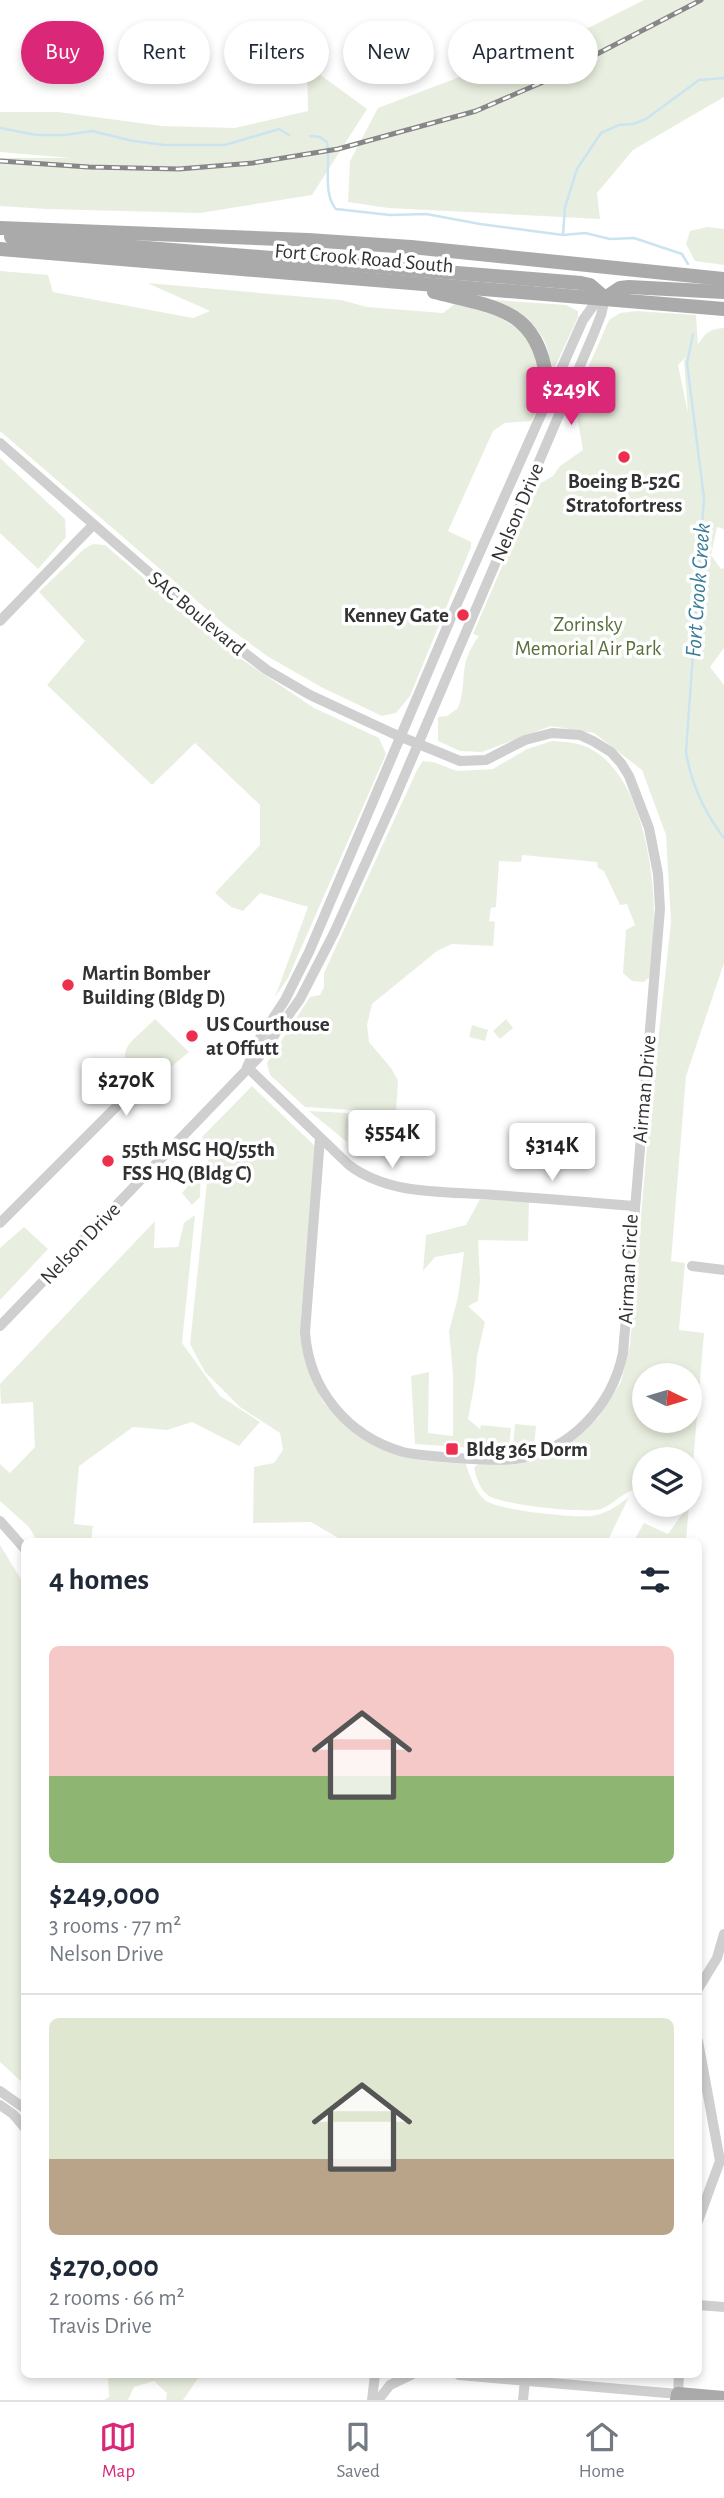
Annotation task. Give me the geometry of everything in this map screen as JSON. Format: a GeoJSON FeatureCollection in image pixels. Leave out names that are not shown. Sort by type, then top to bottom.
{"type":"FeatureCollection","features":[{"type":"Feature","properties":{"kind":"main road","name":"Fort Crook Road South"},"geometry":{"type":"LineString","coordinates":[[0,228],[308,240],[724,279]]}},
{"type":"Feature","properties":{"kind":"main road"},"geometry":{"type":"LineString","coordinates":[[0,236],[581,283],[590,285],[604,298],[621,288],[639,286],[724,292]]}},
{"type":"Feature","properties":{"kind":"main road","name":"Fort Crook Road South"},"geometry":{"type":"LineString","coordinates":[[0,249],[724,309]]}},
{"type":"Feature","properties":{"kind":"main road"},"geometry":{"type":"LineString","coordinates":[[392,282],[477,303],[514,317],[539,344],[544,358],[549,394]]}},
{"type":"Feature","properties":{"kind":"main road"},"geometry":{"type":"LineString","coordinates":[[677,2397],[724,2398]]}},
{"type":"Feature","properties":{"kind":"street","name":"Nelson Drive"},"geometry":{"type":"LineString","coordinates":[[247,1067],[260,1038],[301,970],[583,320],[593,306],[604,298]]}},
{"type":"Feature","properties":{"kind":"street","name":"Nelson Drive"},"geometry":{"type":"LineString","coordinates":[[0,1326],[270,1044],[313,976],[418,745],[594,333],[604,298]]}},
{"type":"Feature","properties":{"kind":"street","name":"SAC Boulevard"},"geometry":{"type":"LineString","coordinates":[[0,443],[212,627],[267,670],[332,706],[418,745]]}},
{"type":"Feature","properties":{"kind":"street"},"geometry":{"type":"LineString","coordinates":[[0,621],[93,525]]}},
{"type":"Feature","properties":{"kind":"street","name":"Airman Drive"},"geometry":{"type":"LineString","coordinates":[[418,745],[460,761],[471,762],[498,756],[537,736],[567,733],[580,735],[611,752],[629,775],[649,828],[660,909],[634,1206]]}},
{"type":"Feature","properties":{"kind":"street"},"geometry":{"type":"LineString","coordinates":[[247,1067],[320,1138]]}},
{"type":"Feature","properties":{"kind":"street"},"geometry":{"type":"LineString","coordinates":[[0,1223],[138,1084]]}},
{"type":"Feature","properties":{"kind":"street","name":"Airman Circle"},"geometry":{"type":"LineString","coordinates":[[320,1138],[356,1171],[385,1184],[634,1206],[620,1364],[607,1395],[571,1436],[552,1448],[517,1459],[471,1459],[403,1452],[363,1434],[341,1416],[317,1382],[304,1332],[320,1138]]}},
{"type":"Feature","properties":{"kind":"street"},"geometry":{"type":"LineString","coordinates":[[692,1266],[724,1270]]}},
{"type":"Feature","properties":{"kind":"street"},"geometry":{"type":"LineString","coordinates":[[0,1521],[21,1545]]}},
{"type":"Feature","properties":{"kind":"street"},"geometry":{"type":"LineString","coordinates":[[702,1983],[718,1958],[724,1934]]}},
{"type":"Feature","properties":{"kind":"street"},"geometry":{"type":"LineString","coordinates":[[702,2062],[720,2161],[702,2210]]}},
{"type":"Feature","properties":{"kind":"street"},"geometry":{"type":"LineString","coordinates":[[0,2091],[21,2106]]}},
{"type":"Feature","properties":{"kind":"street"},"geometry":{"type":"LineString","coordinates":[[0,2105],[21,2123]]}},
{"type":"Feature","properties":{"kind":"street"},"geometry":{"type":"LineString","coordinates":[[702,2305],[724,2307]]}},
{"type":"Feature","properties":{"kind":"street"},"geometry":{"type":"LineString","coordinates":[[372,2400],[375,2378]]}},
{"type":"Feature","properties":{"kind":"street"},"geometry":{"type":"LineString","coordinates":[[378,2400],[390,2385],[405,2378]]}},
{"type":"Feature","properties":{"kind":"street"},"geometry":{"type":"LineString","coordinates":[[499,2378],[677,2397],[680,2378]]}},
{"type":"Feature","properties":{"kind":"street"},"geometry":{"type":"LineString","coordinates":[[523,2400],[525,2380]]}},
{"type":"Feature","properties":{"kind":"green space"},"geometry":{"type":"Polygon","coordinates":[[[644,0],[724,0],[724,97],[633,150],[597,193],[600,219],[388,208],[348,202],[350,161],[378,108],[448,81],[448,84],[598,84],[598,23],[644,0]]]}},
{"type":"Feature","properties":{"kind":"green space"},"geometry":{"type":"Polygon","coordinates":[[[329,81],[367,109],[312,195],[200,213],[0,206],[0,158],[71,158],[0,152],[0,112],[58,112],[162,126],[235,128],[308,111],[307,84],[329,84],[329,81]]]}},
{"type":"Feature","properties":{"kind":"green space"},"geometry":{"type":"Polygon","coordinates":[[[707,227],[724,229],[724,265],[695,261],[686,244],[690,231],[707,227]]]}},
{"type":"Feature","properties":{"kind":"green space"},"geometry":{"type":"Polygon","coordinates":[[[0,271],[48,275],[53,292],[193,318],[210,311],[147,283],[341,300],[367,307],[443,313],[456,303],[499,317],[522,331],[539,359],[545,394],[531,421],[505,423],[493,431],[448,531],[471,542],[471,547],[410,696],[396,713],[382,716],[321,687],[267,656],[226,626],[0,431],[0,271]]]}},
{"type":"Feature","properties":{"kind":"green space"},"geometry":{"type":"Polygon","coordinates":[[[480,299],[566,305],[578,311],[578,317],[554,369],[545,342],[533,325],[509,309],[480,299]]]}},
{"type":"Feature","properties":{"kind":"green space","name":"Zorinsky Memorial Air Park"},"geometry":{"type":"Polygon","coordinates":[[[636,311],[696,315],[698,345],[708,332],[724,328],[724,529],[717,527],[711,555],[721,569],[724,568],[724,648],[710,667],[724,685],[724,963],[686,1076],[671,1261],[685,1263],[679,1330],[704,1333],[702,1363],[632,1363],[632,1433],[696,1433],[694,1447],[632,1447],[632,1490],[601,1509],[580,1510],[527,1505],[489,1496],[479,1484],[474,1468],[478,1464],[524,1462],[565,1446],[598,1418],[621,1382],[630,1345],[648,1134],[671,922],[666,835],[642,770],[594,733],[551,726],[482,752],[460,751],[438,741],[438,717],[447,716],[458,708],[465,665],[479,636],[473,634],[537,485],[553,476],[560,466],[583,450],[574,400],[609,320],[620,313],[636,311]],[[687,356],[678,365],[688,413],[684,361],[687,356]]]}},
{"type":"Feature","properties":{"kind":"green space"},"geometry":{"type":"Polygon","coordinates":[[[0,458],[65,519],[66,537],[38,569],[0,533],[0,458]]]}},
{"type":"Feature","properties":{"kind":"green space"},"geometry":{"type":"Polygon","coordinates":[[[93,544],[105,545],[228,650],[314,708],[379,738],[386,754],[288,978],[275,997],[308,907],[260,893],[243,911],[231,907],[215,893],[260,845],[260,805],[195,743],[152,785],[47,685],[85,641],[39,592],[84,549],[93,544]]]}},
{"type":"Feature","properties":{"kind":"green space"},"geometry":{"type":"Polygon","coordinates":[[[552,741],[584,746],[606,760],[631,797],[646,844],[653,890],[651,976],[644,982],[632,981],[623,973],[626,930],[635,925],[627,904],[620,905],[597,862],[522,855],[521,862],[499,861],[496,907],[491,908],[489,921],[495,922],[493,946],[452,944],[437,951],[372,1004],[367,1025],[369,1042],[398,1080],[396,1113],[305,1107],[270,1075],[267,1063],[310,997],[320,995],[324,987],[324,973],[423,761],[457,771],[493,769],[527,749],[552,741]]]}},
{"type":"Feature","properties":{"kind":"green space"},"geometry":{"type":"Polygon","coordinates":[[[155,1019],[189,1052],[165,1072],[141,1079],[131,1069],[125,1054],[132,1041],[155,1019]]]}},
{"type":"Feature","properties":{"kind":"green space"},"geometry":{"type":"Polygon","coordinates":[[[506,1019],[513,1028],[500,1039],[493,1031],[506,1019]]]}},
{"type":"Feature","properties":{"kind":"green space"},"geometry":{"type":"Polygon","coordinates":[[[472,1025],[488,1030],[485,1041],[469,1037],[472,1025]]]}},
{"type":"Feature","properties":{"kind":"green space"},"geometry":{"type":"Polygon","coordinates":[[[252,1086],[315,1146],[301,1318],[302,1350],[323,1402],[348,1428],[372,1444],[465,1462],[478,1492],[485,1500],[504,1507],[569,1516],[591,1516],[616,1506],[629,1497],[609,1538],[338,1538],[311,1522],[253,1523],[254,1467],[274,1463],[283,1450],[280,1433],[240,1407],[205,1372],[190,1344],[208,1173],[208,1152],[202,1137],[252,1086]]]}},
{"type":"Feature","properties":{"kind":"green space"},"geometry":{"type":"Polygon","coordinates":[[[309,1111],[348,1113],[347,1142],[309,1111]]]}},
{"type":"Feature","properties":{"kind":"green space"},"geometry":{"type":"Polygon","coordinates":[[[195,1165],[201,1165],[200,1197],[192,1205],[182,1193],[196,1176],[191,1171],[195,1165]]]}},
{"type":"Feature","properties":{"kind":"green space"},"geometry":{"type":"Polygon","coordinates":[[[480,1199],[529,1202],[528,1241],[478,1240],[478,1301],[468,1306],[485,1322],[468,1419],[480,1429],[481,1425],[511,1428],[509,1447],[486,1444],[487,1449],[415,1444],[411,1376],[429,1372],[428,1433],[453,1436],[453,1374],[449,1331],[458,1297],[464,1252],[435,1257],[423,1271],[426,1235],[466,1225],[480,1199]]]}},
{"type":"Feature","properties":{"kind":"green space"},"geometry":{"type":"Polygon","coordinates":[[[195,1215],[182,1343],[220,1396],[260,1422],[239,1446],[192,1422],[167,1430],[133,1427],[79,1466],[74,1524],[93,1526],[92,1538],[36,1538],[29,1527],[0,1501],[0,1464],[10,1473],[35,1447],[33,1402],[1,1404],[0,1384],[155,1221],[154,1248],[178,1247],[184,1223],[195,1215]]]}},
{"type":"Feature","properties":{"kind":"green space"},"geometry":{"type":"Polygon","coordinates":[[[24,1227],[48,1249],[0,1300],[0,1248],[24,1227]]]}},
{"type":"Feature","properties":{"kind":"green space"},"geometry":{"type":"Polygon","coordinates":[[[515,1424],[536,1426],[534,1447],[513,1445],[515,1424]]]}},
{"type":"Feature","properties":{"kind":"green space"},"geometry":{"type":"Polygon","coordinates":[[[680,1517],[688,1517],[686,1538],[635,1538],[644,1523],[668,1534],[680,1517]]]}},
{"type":"Feature","properties":{"kind":"green space"},"geometry":{"type":"Polygon","coordinates":[[[0,1545],[21,1579],[21,2081],[0,2062],[0,1545]]]}},
{"type":"Feature","properties":{"kind":"green space"},"geometry":{"type":"Polygon","coordinates":[[[198,2378],[183,2400],[166,2400],[167,2393],[154,2381],[134,2387],[128,2400],[104,2400],[109,2397],[108,2379],[198,2378]]]}},
{"type":"Feature","properties":{"kind":"waterway"},"geometry":{"type":"LineString","coordinates":[[563,234],[565,207],[577,169],[601,133],[619,125],[646,119],[699,80],[724,78]]}},
{"type":"Feature","properties":{"kind":"waterway","name":"Fort Crook Creek"},"geometry":{"type":"LineString","coordinates":[[0,128],[36,135],[92,131],[165,145],[225,145],[279,129],[289,135]]}},
{"type":"Feature","properties":{"kind":"waterway","name":"Fort Crook Creek"},"geometry":{"type":"LineString","coordinates":[[310,136],[320,137],[327,142],[329,195],[336,209],[390,215],[426,214],[563,235],[585,233],[610,239],[634,238],[682,254],[688,264]]}},
{"type":"Feature","properties":{"kind":"waterway","name":"Fort Crook Creek"},"geometry":{"type":"LineString","coordinates":[[693,334],[687,363],[704,498],[686,752],[700,797],[724,838]]}},
{"type":"Feature","properties":{"kind":"railway"},"geometry":{"type":"LineString","coordinates":[[0,161],[179,169],[253,163],[338,149],[476,111],[543,82],[701,0]]}},
{"type":"Feature","properties":{"kind":"place","name":"Boeing B-52G Stratofortress"},"geometry":{"type":"Point","coordinates":[624,457]}},
{"type":"Feature","properties":{"kind":"place","name":"Kenney Gate"},"geometry":{"type":"Point","coordinates":[463,615]}},
{"type":"Feature","properties":{"kind":"place","name":"Martin Bomber Building (Bldg D)"},"geometry":{"type":"Point","coordinates":[68,985]}},
{"type":"Feature","properties":{"kind":"place","name":"US Courthouse at Offutt"},"geometry":{"type":"Point","coordinates":[192,1036]}},
{"type":"Feature","properties":{"kind":"place","name":"55th MSG HQ/55th FSS HQ (Bldg C)"},"geometry":{"type":"Point","coordinates":[108,1161]}},
{"type":"Feature","properties":{"kind":"place","name":"Bldg 365 Dorm"},"geometry":{"type":"Point","coordinates":[452,1449]}}]}
